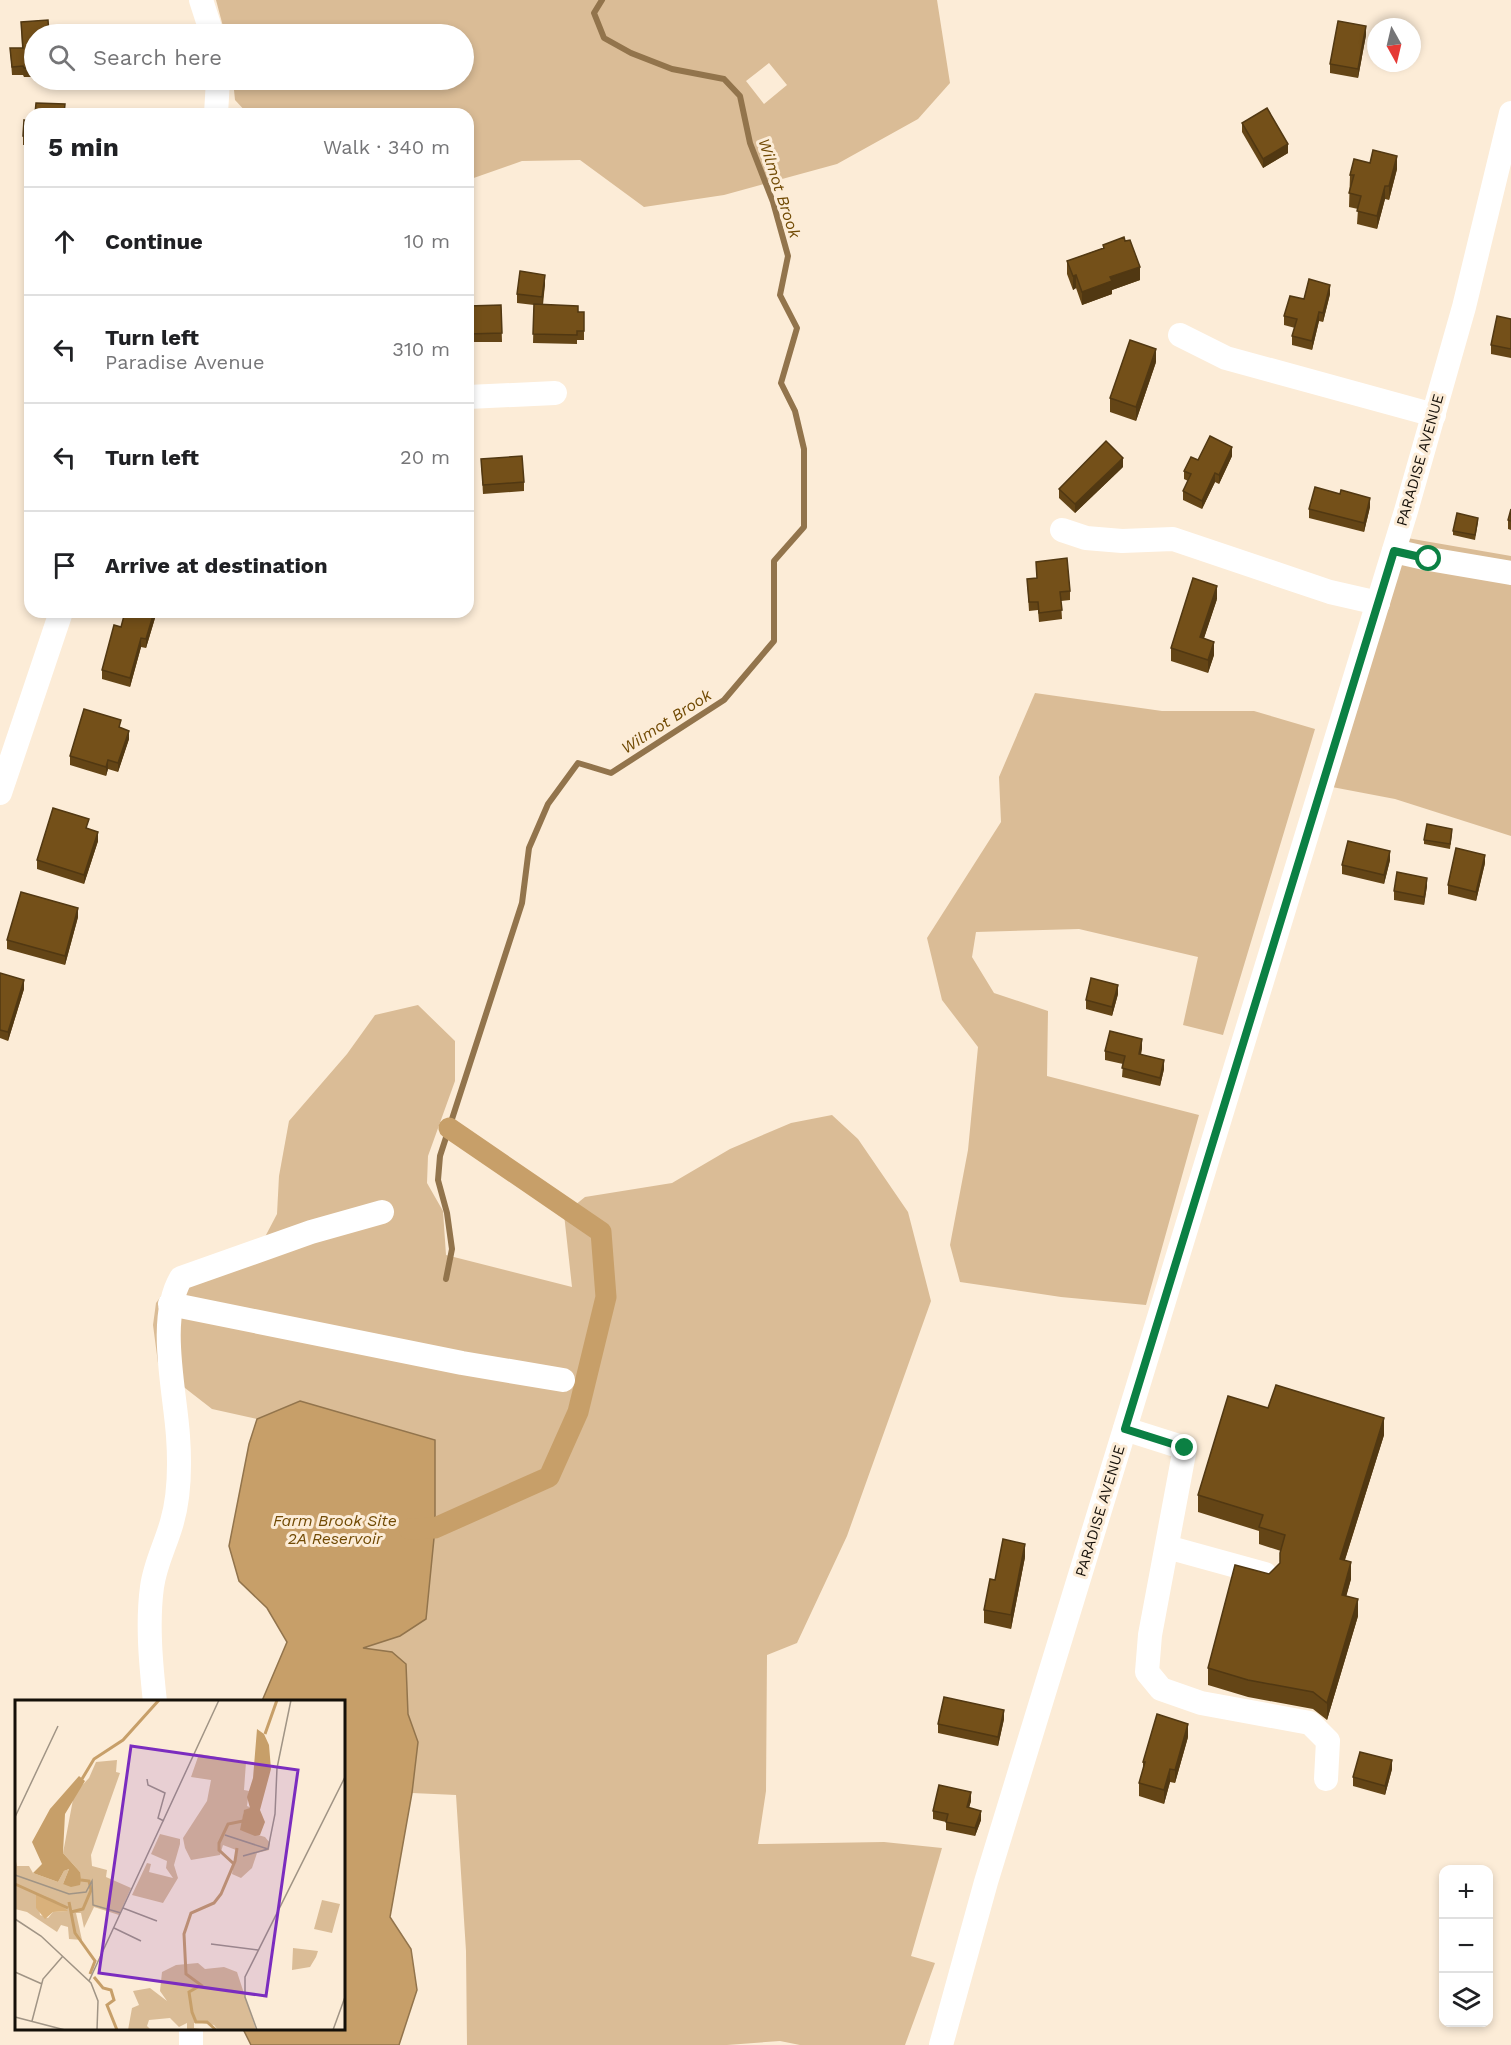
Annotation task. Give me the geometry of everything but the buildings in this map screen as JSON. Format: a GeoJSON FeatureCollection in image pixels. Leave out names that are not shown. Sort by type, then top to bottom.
{"type":"FeatureCollection","features":[{"type":"Feature","properties":{"kind":"street"},"geometry":{"type":"LineString","coordinates":[[201,0],[209,24]]}},
{"type":"Feature","properties":{"kind":"street"},"geometry":{"type":"LineString","coordinates":[[216,108],[217,90]]}},
{"type":"Feature","properties":{"kind":"street","name":"PARADISE AVENUE"},"geometry":{"type":"LineString","coordinates":[[941,2045],[986,1882],[1394,551],[1464,307],[1511,113]]}},
{"type":"Feature","properties":{"kind":"street"},"geometry":{"type":"LineString","coordinates":[[1180,336],[1226,358],[1434,415]]}},
{"type":"Feature","properties":{"kind":"street"},"geometry":{"type":"LineString","coordinates":[[474,397],[555,393]]}},
{"type":"Feature","properties":{"kind":"street"},"geometry":{"type":"LineString","coordinates":[[1062,530],[1086,538],[1122,541],[1173,539],[1330,592],[1378,603]]}},
{"type":"Feature","properties":{"kind":"street"},"geometry":{"type":"LineString","coordinates":[[1394,551],[1511,573]]}},
{"type":"Feature","properties":{"kind":"street"},"geometry":{"type":"LineString","coordinates":[[0,793],[59,618]]}},
{"type":"Feature","properties":{"kind":"street"},"geometry":{"type":"LineString","coordinates":[[155,1700],[150,1629],[152,1587],[172,1522],[179,1481],[178,1437],[169,1326],[170,1304],[174,1290],[181,1278],[311,1232],[381,1212]]}},
{"type":"Feature","properties":{"kind":"street"},"geometry":{"type":"LineString","coordinates":[[170,1304],[462,1363],[563,1380]]}},
{"type":"Feature","properties":{"kind":"street"},"geometry":{"type":"LineString","coordinates":[[1125,1429],[1185,1448],[1150,1635],[1147,1672],[1161,1689],[1201,1703],[1310,1723],[1328,1741],[1326,1779]]}},
{"type":"Feature","properties":{"kind":"street"},"geometry":{"type":"LineString","coordinates":[[1167,1547],[1267,1575]]}},
{"type":"Feature","properties":{"kind":"shaded area"},"geometry":{"type":"Polygon","coordinates":[[[216,0],[937,0],[950,83],[918,119],[837,164],[724,195],[644,207],[580,160],[522,161],[474,178],[474,108],[242,108],[235,100],[234,90],[474,90],[474,24],[222,24],[216,0]],[[769,63],[746,81],[764,104],[787,85],[769,63]]]}},
{"type":"Feature","properties":{"kind":"shaded area"},"geometry":{"type":"Polygon","coordinates":[[[1407,538],[1511,556],[1511,836],[1395,799],[1332,787],[1407,538]]]}},
{"type":"Feature","properties":{"kind":"shaded area"},"geometry":{"type":"Polygon","coordinates":[[[1035,693],[1162,711],[1254,711],[1315,729],[1223,1035],[1183,1025],[1198,957],[1079,929],[976,932],[972,957],[994,993],[1048,1011],[1047,1076],[1199,1115],[1146,1305],[1061,1297],[960,1282],[950,1245],[968,1150],[978,1047],[942,1000],[927,938],[1001,822],[999,777],[1035,693]]]}},
{"type":"Feature","properties":{"kind":"shaded area"},"geometry":{"type":"Polygon","coordinates":[[[418,1005],[455,1041],[455,1081],[428,1156],[427,1183],[443,1211],[446,1255],[572,1287],[564,1214],[585,1197],[672,1183],[730,1149],[791,1123],[832,1115],[858,1139],[908,1212],[931,1301],[847,1536],[797,1643],[767,1655],[766,1791],[758,1844],[884,1842],[942,1848],[911,1956],[935,1963],[905,2045],[800,2045],[780,2041],[727,2045],[467,2045],[466,1951],[456,1795],[412,1793],[418,1742],[408,1714],[406,1664],[361,1648],[400,1636],[300,1401],[257,1419],[212,1409],[158,1363],[153,1325],[156,1303],[168,1287],[255,1256],[277,1214],[279,1176],[289,1121],[347,1054],[375,1015],[418,1005]]]}},
{"type":"Feature","properties":{"kind":"water","name":"Farm Brook Site 2A Reservoir"},"geometry":{"type":"Polygon","coordinates":[[[300,1401],[435,1440],[435,1528],[426,1619],[400,1636],[363,1648],[392,1652],[406,1664],[408,1714],[418,1742],[412,1793],[390,1917],[411,1949],[417,1990],[399,2045],[251,2045],[244,2030],[345,2030],[345,1700],[262,1700],[287,1642],[267,1608],[239,1581],[229,1546],[249,1444],[257,1419],[300,1401]]]}},
{"type":"Feature","properties":{"kind":"waterway","name":"Wilmot Brook"},"geometry":{"type":"LineString","coordinates":[[446,1279],[452,1249],[447,1213],[438,1180],[440,1156],[522,903],[529,848],[548,804],[578,763],[611,773],[724,700],[774,641],[774,561],[804,527],[804,449],[795,411],[781,383],[797,328],[780,295],[788,256],[773,202],[750,143],[740,96],[724,79],[672,69],[631,53],[604,38],[594,13],[602,0]]}},
{"type":"Feature","properties":{"kind":"waterway"},"geometry":{"type":"LineString","coordinates":[[409,1529],[435,1528],[549,1477],[578,1412],[606,1297],[601,1232],[449,1128]]}},
{"type":"Feature","properties":{"kind":"route"},"geometry":{"type":"LineString","coordinates":[[1185,1448],[1125,1429],[1394,551],[1429,559]]}}]}
